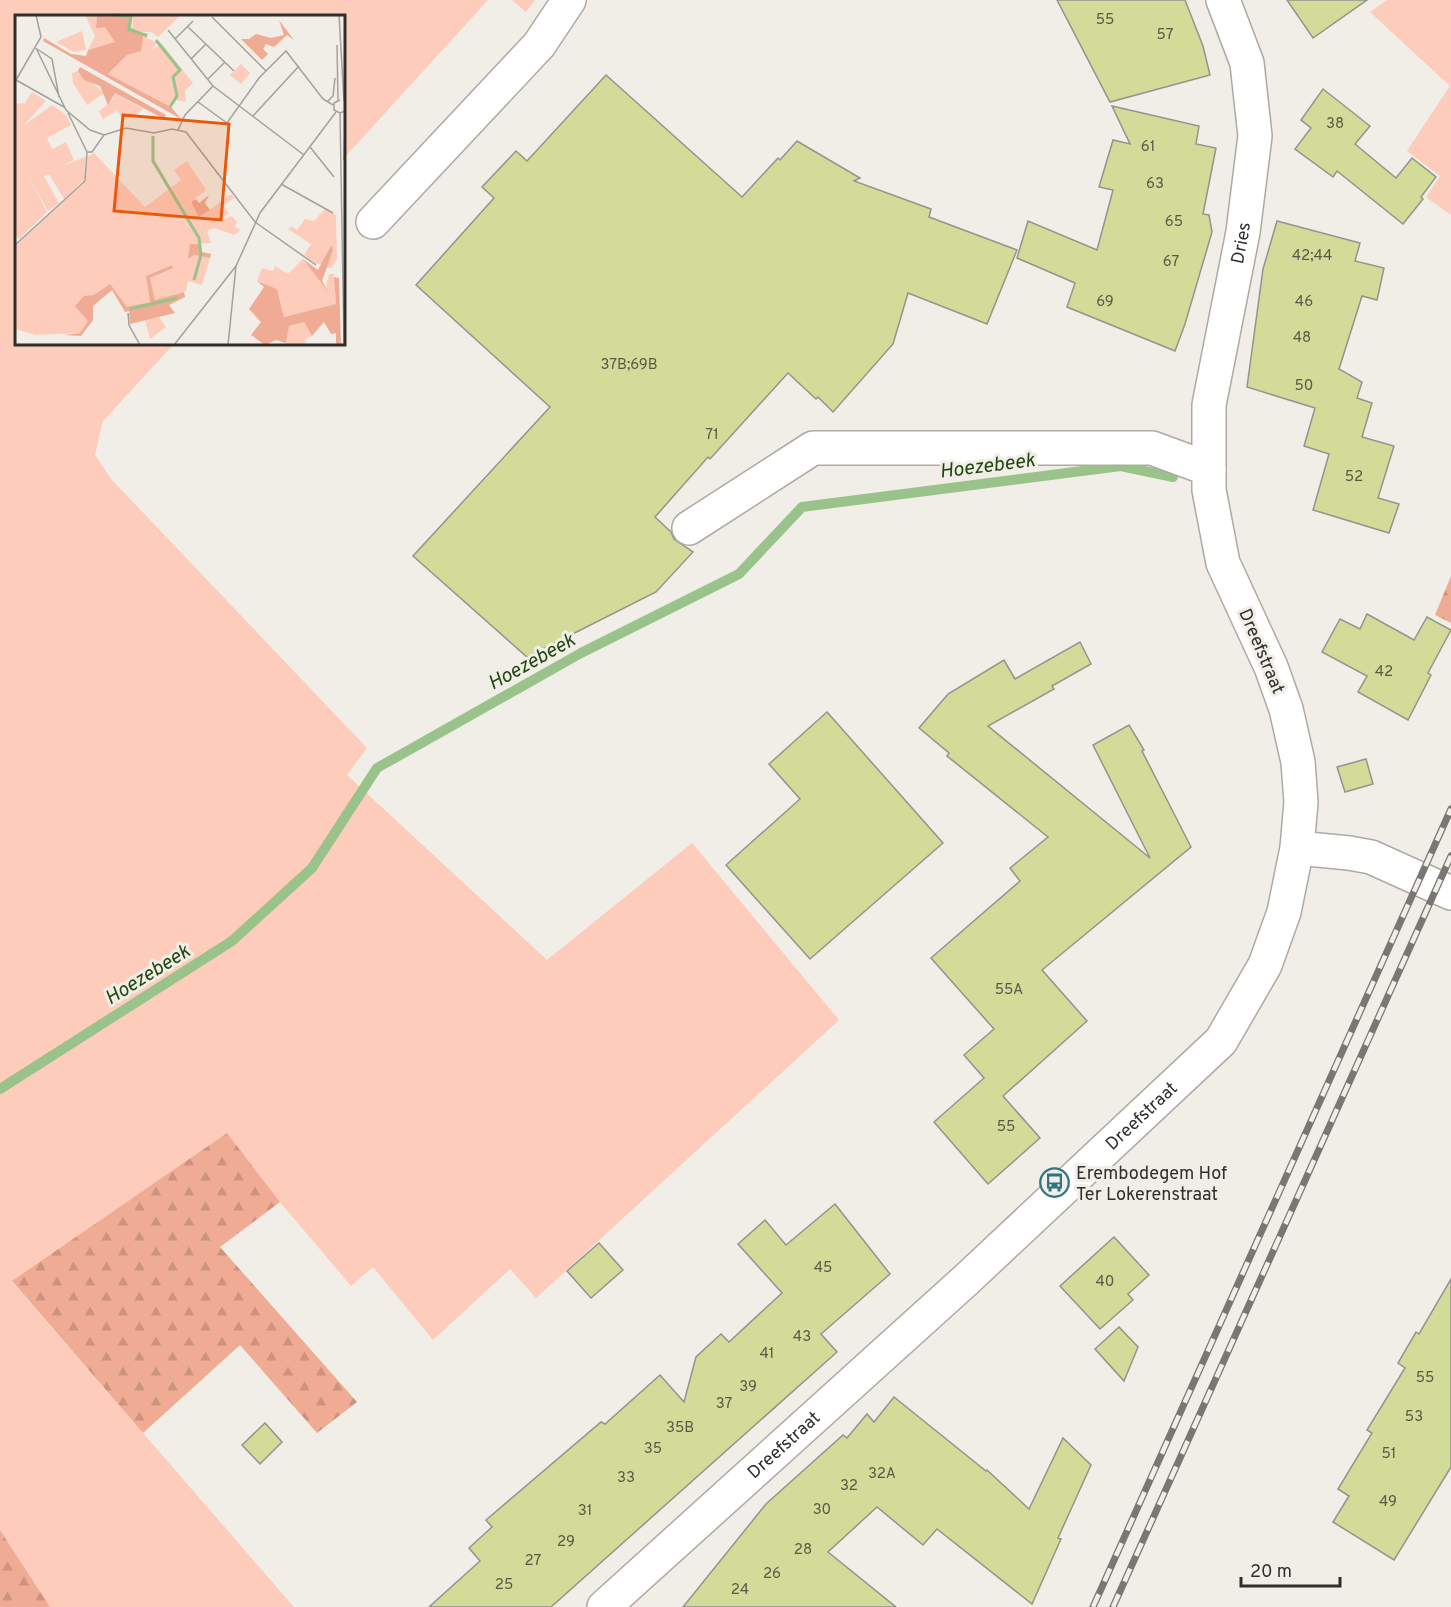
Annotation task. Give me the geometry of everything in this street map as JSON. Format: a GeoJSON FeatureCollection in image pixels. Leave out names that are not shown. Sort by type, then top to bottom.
{"type":"FeatureCollection","features":[{"type":"Feature","properties":{"kind":"street"},"geometry":{"type":"LineString","coordinates":[[373,222],[539,45],[569,0]]}},
{"type":"Feature","properties":{"kind":"street","name":"Dries"},"geometry":{"type":"LineString","coordinates":[[1209,480],[1209,405],[1244,232],[1256,136],[1247,63],[1223,0]]}},
{"type":"Feature","properties":{"kind":"street"},"geometry":{"type":"LineString","coordinates":[[689,528],[813,448],[1152,448],[1209,480]]}},
{"type":"Feature","properties":{"kind":"street","name":"Dreefstraat"},"geometry":{"type":"LineString","coordinates":[[604,1607],[966,1280],[1221,1041],[1265,965],[1284,912],[1297,848],[1300,802],[1298,762],[1286,709],[1271,667],[1223,563],[1209,480]]}},
{"type":"Feature","properties":{"kind":"street"},"geometry":{"type":"LineString","coordinates":[[1297,848],[1371,857],[1451,893]]}},
{"type":"Feature","properties":{"kind":"shaded area"},"geometry":{"type":"Polygon","coordinates":[[[0,0],[488,0],[345,157],[345,15],[15,15],[15,345],[173,345],[103,421],[95,455],[111,479],[367,748],[347,775],[547,960],[692,843],[839,1020],[536,1298],[510,1269],[433,1340],[373,1267],[351,1286],[280,1202],[227,1133],[12,1282],[294,1607],[50,1607],[0,1530],[0,0]]]}},
{"type":"Feature","properties":{"kind":"shaded area"},"geometry":{"type":"Polygon","coordinates":[[[512,0],[535,0],[526,12],[512,0]]]}},
{"type":"Feature","properties":{"kind":"shaded area"},"geometry":{"type":"Polygon","coordinates":[[[1387,0],[1451,0],[1451,215],[1426,197],[1440,176],[1407,151],[1450,86],[1370,12],[1387,0]]]}},
{"type":"Feature","properties":{"kind":"green space"},"geometry":{"type":"Polygon","coordinates":[[[1451,576],[1451,623],[1435,615],[1451,576]]]}},
{"type":"Feature","properties":{"kind":"green space"},"geometry":{"type":"Polygon","coordinates":[[[227,1133],[280,1202],[220,1247],[357,1402],[317,1433],[240,1345],[143,1433],[12,1281],[227,1133]]]}},
{"type":"Feature","properties":{"kind":"green space"},"geometry":{"type":"Polygon","coordinates":[[[0,1530],[50,1607],[0,1607],[0,1530]]]}},
{"type":"Feature","properties":{"kind":"building"},"geometry":{"type":"Polygon","coordinates":[[[1057,0],[1185,0],[1203,46],[1210,75],[1110,102],[1057,0]]]}},
{"type":"Feature","properties":{"kind":"building"},"geometry":{"type":"Polygon","coordinates":[[[1287,0],[1367,0],[1313,38],[1287,0]]]}},
{"type":"Feature","properties":{"kind":"building"},"geometry":{"type":"Polygon","coordinates":[[[606,75],[742,197],[797,141],[860,178],[854,181],[931,209],[929,217],[1017,250],[987,324],[908,293],[893,344],[833,412],[788,373],[655,517],[671,532],[674,539],[693,552],[656,592],[527,657],[413,556],[550,407],[416,285],[494,198],[482,187],[516,151],[527,161],[606,75]]]}},
{"type":"Feature","properties":{"kind":"building"},"geometry":{"type":"Polygon","coordinates":[[[1323,89],[1370,126],[1355,144],[1396,178],[1412,158],[1436,177],[1421,197],[1423,199],[1403,224],[1337,171],[1333,177],[1295,149],[1311,128],[1301,120],[1323,89]]]}},
{"type":"Feature","properties":{"kind":"building"},"geometry":{"type":"Polygon","coordinates":[[[1112,106],[1199,126],[1196,144],[1216,148],[1203,214],[1209,215],[1212,232],[1175,351],[1067,307],[1075,283],[1017,258],[1028,221],[1097,250],[1113,190],[1099,187],[1113,140],[1130,144],[1112,106]]]}},
{"type":"Feature","properties":{"kind":"building"},"geometry":{"type":"Polygon","coordinates":[[[1277,221],[1360,243],[1355,261],[1384,268],[1377,300],[1362,296],[1339,369],[1362,382],[1357,398],[1372,403],[1362,437],[1394,446],[1378,498],[1399,504],[1389,533],[1313,510],[1329,454],[1304,446],[1315,408],[1247,387],[1263,269],[1277,221]]]}},
{"type":"Feature","properties":{"kind":"building"},"geometry":{"type":"Polygon","coordinates":[[[1367,614],[1414,640],[1427,617],[1451,630],[1428,673],[1431,675],[1408,720],[1358,692],[1367,676],[1322,652],[1340,619],[1360,629],[1367,614]]]}},
{"type":"Feature","properties":{"kind":"building"},"geometry":{"type":"Polygon","coordinates":[[[1080,642],[1091,664],[1052,686],[1054,689],[988,726],[1150,858],[1093,745],[1129,725],[1144,750],[1142,751],[1191,847],[1042,970],[1087,1021],[1003,1096],[1040,1138],[988,1184],[934,1122],[984,1078],[964,1055],[994,1029],[931,958],[1020,881],[1010,868],[1048,837],[947,756],[949,753],[919,728],[948,694],[1004,660],[1015,679],[1080,642]]]}},
{"type":"Feature","properties":{"kind":"building"},"geometry":{"type":"Polygon","coordinates":[[[827,712],[943,843],[810,959],[726,865],[800,799],[769,764],[827,712]]]}},
{"type":"Feature","properties":{"kind":"building"},"geometry":{"type":"Polygon","coordinates":[[[1366,759],[1373,784],[1345,792],[1337,767],[1366,759]]]}},
{"type":"Feature","properties":{"kind":"building"},"geometry":{"type":"Polygon","coordinates":[[[835,1204],[890,1274],[821,1334],[837,1352],[551,1607],[429,1607],[480,1561],[469,1548],[492,1527],[486,1520],[601,1422],[605,1424],[660,1375],[684,1402],[696,1357],[721,1334],[729,1342],[782,1293],[738,1244],[765,1220],[786,1245],[835,1204]]]}},
{"type":"Feature","properties":{"kind":"building"},"geometry":{"type":"Polygon","coordinates":[[[1114,1237],[1149,1275],[1128,1294],[1133,1300],[1100,1329],[1060,1286],[1114,1237]]]}},
{"type":"Feature","properties":{"kind":"building"},"geometry":{"type":"Polygon","coordinates":[[[599,1243],[623,1270],[591,1298],[567,1271],[599,1243]]]}},
{"type":"Feature","properties":{"kind":"building"},"geometry":{"type":"Polygon","coordinates":[[[1451,1279],[1451,1467],[1394,1560],[1333,1522],[1349,1496],[1338,1489],[1372,1433],[1367,1430],[1405,1368],[1398,1363],[1416,1332],[1419,1334],[1451,1279]]]}},
{"type":"Feature","properties":{"kind":"building"},"geometry":{"type":"Polygon","coordinates":[[[1119,1327],[1138,1347],[1124,1381],[1095,1349],[1119,1327]]]}},
{"type":"Feature","properties":{"kind":"building"},"geometry":{"type":"Polygon","coordinates":[[[894,1397],[987,1470],[1029,1509],[1063,1438],[1091,1465],[1058,1538],[1061,1539],[1032,1604],[937,1529],[923,1545],[877,1507],[828,1552],[896,1607],[683,1607],[766,1504],[843,1435],[847,1438],[867,1414],[874,1422],[894,1397]]]}},
{"type":"Feature","properties":{"kind":"building"},"geometry":{"type":"Polygon","coordinates":[[[265,1423],[282,1442],[260,1464],[242,1445],[265,1423]]]}},
{"type":"Feature","properties":{"kind":"waterway","name":"Hoezebeek"},"geometry":{"type":"LineString","coordinates":[[0,1089],[232,941],[312,868],[377,768],[581,653],[739,574],[802,507],[1121,466],[1173,477]]}},
{"type":"Feature","properties":{"kind":"railway"},"geometry":{"type":"LineString","coordinates":[[1093,1607],[1451,809]]}},
{"type":"Feature","properties":{"kind":"railway"},"geometry":{"type":"LineString","coordinates":[[1113,1607],[1451,856]]}},
{"type":"Feature","properties":{"kind":"place","name":"Erembodegem Hof Ter Lokerenstraat"},"geometry":{"type":"Point","coordinates":[1055,1183]}}]}
